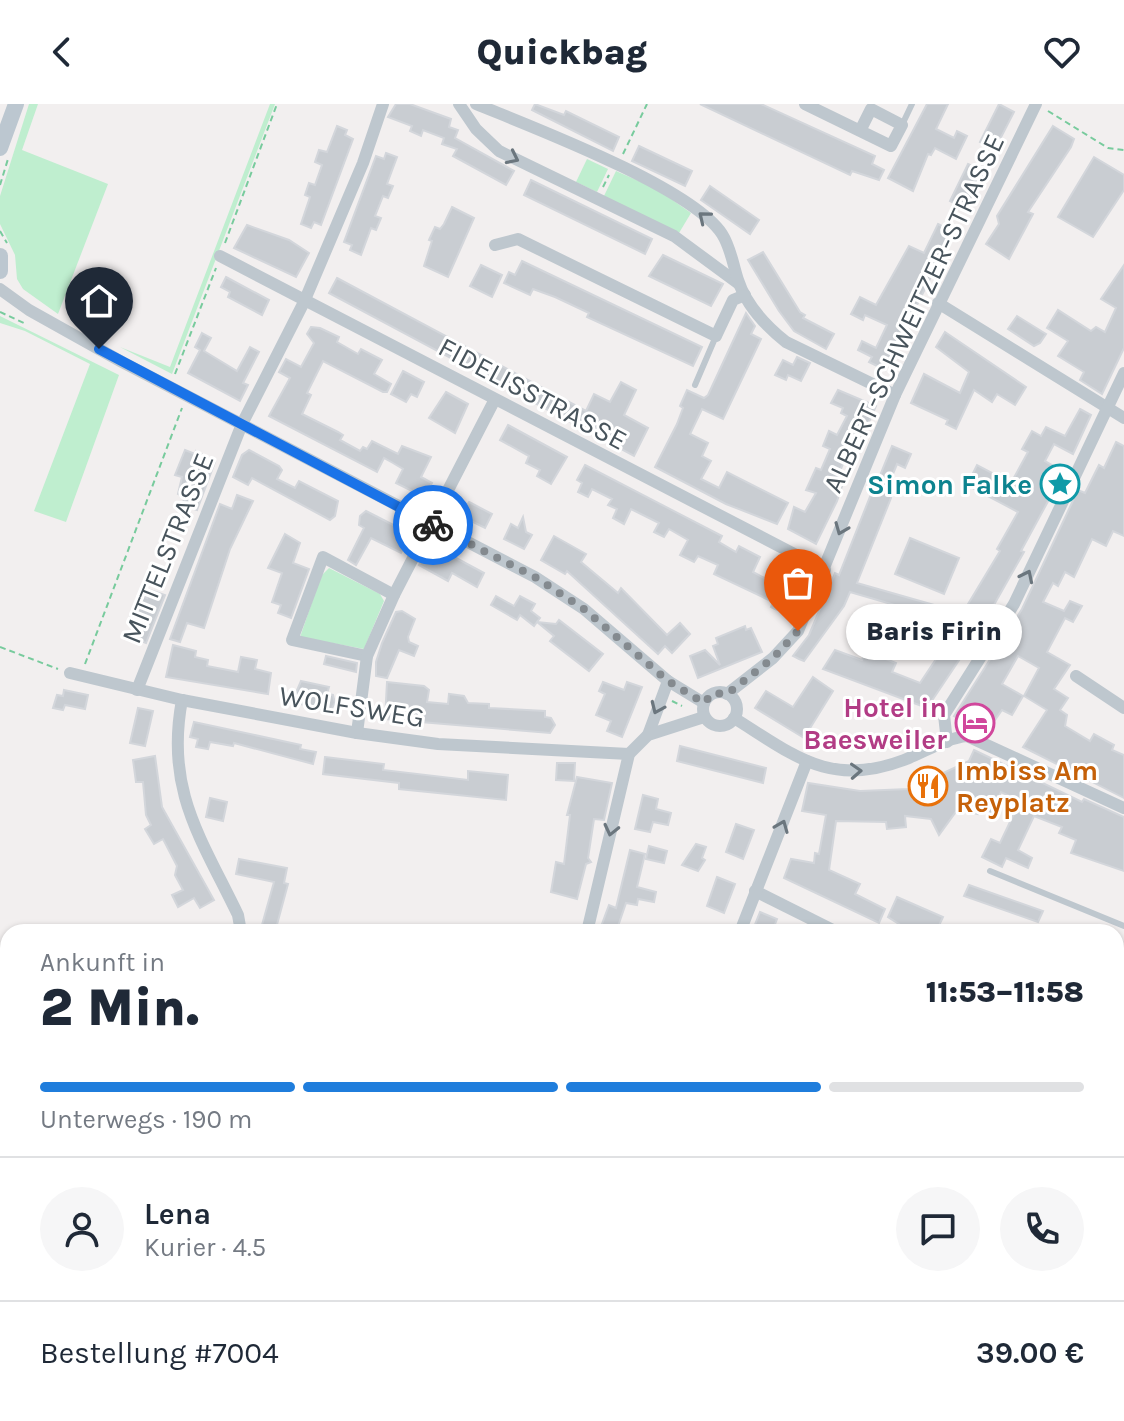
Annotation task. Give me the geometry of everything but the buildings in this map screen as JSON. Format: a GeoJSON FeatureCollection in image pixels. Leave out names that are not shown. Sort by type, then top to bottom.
{"type":"FeatureCollection","features":[{"type":"Feature","properties":{"kind":"main road"},"geometry":{"type":"LineString","coordinates":[[0,148],[16,104]]}},
{"type":"Feature","properties":{"kind":"main road"},"geometry":{"type":"LineString","coordinates":[[0,271],[5,251]]}},
{"type":"Feature","properties":{"kind":"street","name":"MITTELSTRASSE"},"geometry":{"type":"LineString","coordinates":[[137,690],[242,424],[304,302],[363,163],[383,104]]}},
{"type":"Feature","properties":{"kind":"street"},"geometry":{"type":"LineString","coordinates":[[459,104],[476,129],[499,151],[674,236],[742,290]]}},
{"type":"Feature","properties":{"kind":"street"},"geometry":{"type":"LineString","coordinates":[[476,104],[616,165],[680,199],[716,227],[728,245],[742,290],[757,314],[786,342],[895,395]]}},
{"type":"Feature","properties":{"kind":"street"},"geometry":{"type":"LineString","coordinates":[[805,104],[860,131],[891,146],[902,125],[871,109],[860,131]]}},
{"type":"Feature","properties":{"kind":"street","name":"ALBERT-SCHWEITZER-STRASSE"},"geometry":{"type":"LineString","coordinates":[[727,694],[773,658],[798,631],[895,395],[1037,104]]}},
{"type":"Feature","properties":{"kind":"street"},"geometry":{"type":"LineString","coordinates":[[495,245],[518,239],[716,336],[733,300],[742,290]]}},
{"type":"Feature","properties":{"kind":"street","name":"FIDELISSTRASSE"},"geometry":{"type":"LineString","coordinates":[[220,256],[494,401],[825,570]]}},
{"type":"Feature","properties":{"kind":"street"},"geometry":{"type":"LineString","coordinates":[[0,289],[29,310],[535,577],[584,609],[668,681],[704,703]]}},
{"type":"Feature","properties":{"kind":"street"},"geometry":{"type":"LineString","coordinates":[[938,303],[1124,418]]}},
{"type":"Feature","properties":{"kind":"street"},"geometry":{"type":"LineString","coordinates":[[947,742],[944,715],[1014,604],[1124,373]]}},
{"type":"Feature","properties":{"kind":"street"},"geometry":{"type":"LineString","coordinates":[[357,733],[367,656],[394,595],[494,401]]}},
{"type":"Feature","properties":{"kind":"street"},"geometry":{"type":"LineString","coordinates":[[367,656],[292,640],[323,557],[394,595]]}},
{"type":"Feature","properties":{"kind":"street","name":"WOLFSWEG"},"geometry":{"type":"LineString","coordinates":[[76,674],[182,700],[357,733],[438,744],[629,754]]}},
{"type":"Feature","properties":{"kind":"street"},"geometry":{"type":"LineString","coordinates":[[1076,676],[1124,708]]}},
{"type":"Feature","properties":{"kind":"street"},"geometry":{"type":"LineString","coordinates":[[589,924],[629,754],[648,735],[668,681]]}},
{"type":"Feature","properties":{"kind":"street"},"geometry":{"type":"LineString","coordinates":[[713,693],[727,694],[736,706],[734,718],[722,726],[715,726],[704,717],[704,703],[713,693]]}},
{"type":"Feature","properties":{"kind":"street"},"geometry":{"type":"LineString","coordinates":[[182,700],[176,760],[180,788],[240,924]]}},
{"type":"Feature","properties":{"kind":"street"},"geometry":{"type":"LineString","coordinates":[[648,735],[704,717]]}},
{"type":"Feature","properties":{"kind":"street"},"geometry":{"type":"LineString","coordinates":[[734,718],[807,761],[845,773],[864,772],[967,736],[1124,808]]}},
{"type":"Feature","properties":{"kind":"street"},"geometry":{"type":"LineString","coordinates":[[743,924],[807,761]]}},
{"type":"Feature","properties":{"kind":"street"},"geometry":{"type":"LineString","coordinates":[[755,891],[821,924]]}},
{"type":"Feature","properties":{"kind":"lane"},"geometry":{"type":"LineString","coordinates":[[902,125],[912,104]]}},
{"type":"Feature","properties":{"kind":"lane"},"geometry":{"type":"LineString","coordinates":[[695,385],[716,336]]}},
{"type":"Feature","properties":{"kind":"lane"},"geometry":{"type":"LineString","coordinates":[[990,871],[1119,924]]}},
{"type":"Feature","properties":{"kind":"path"},"geometry":{"type":"LineString","coordinates":[[597,199],[647,104]]}},
{"type":"Feature","properties":{"kind":"path"},"geometry":{"type":"LineString","coordinates":[[1037,104],[1108,148],[1124,150]]}},
{"type":"Feature","properties":{"kind":"path"},"geometry":{"type":"LineString","coordinates":[[0,231],[5,251]]}},
{"type":"Feature","properties":{"kind":"path"},"geometry":{"type":"LineString","coordinates":[[0,647],[76,674],[187,395],[188,386],[173,377]]}},
{"type":"Feature","properties":{"kind":"green space"},"geometry":{"type":"Polygon","coordinates":[[[29,104],[38,104],[22,150],[108,184],[58,314],[23,289],[17,279],[15,255],[0,224],[0,196],[29,104]]]}},
{"type":"Feature","properties":{"kind":"green space"},"geometry":{"type":"Polygon","coordinates":[[[270,104],[275,104],[172,374],[120,347],[170,367],[270,104]]]}},
{"type":"Feature","properties":{"kind":"green space"},"geometry":{"type":"Polygon","coordinates":[[[587,159],[608,169],[597,192],[576,182],[587,159]]]}},
{"type":"Feature","properties":{"kind":"green space"},"geometry":{"type":"Polygon","coordinates":[[[616,171],[657,189],[691,213],[679,233],[603,198],[616,171]]]}},
{"type":"Feature","properties":{"kind":"green space"},"geometry":{"type":"Polygon","coordinates":[[[0,316],[119,375],[66,522],[34,511],[90,364],[25,331],[0,323],[0,316]]]}},
{"type":"Feature","properties":{"kind":"green space"},"geometry":{"type":"Polygon","coordinates":[[[329,568],[380,594],[384,601],[364,649],[300,637],[321,576],[329,568]]]}},
{"type":"Feature","properties":{"kind":"way so far"},"geometry":{"type":"LineString","coordinates":[[433,525],[535,577],[584,609],[668,681],[704,703],[713,693],[727,694],[773,658],[798,631]]}},
{"type":"Feature","properties":{"kind":"place","name":"Simon Falke"},"geometry":{"type":"Point","coordinates":[1060,484]}},
{"type":"Feature","properties":{"kind":"place","name":"Baris Firin"},"geometry":{"type":"Point","coordinates":[798,631]}},
{"type":"Feature","properties":{"kind":"place","name":"Hotel in Baesweiler"},"geometry":{"type":"Point","coordinates":[975,723]}},
{"type":"Feature","properties":{"kind":"place","name":"Imbiss Am Reyplatz"},"geometry":{"type":"Point","coordinates":[928,786]}},
{"type":"Feature","properties":{"kind":"route"},"geometry":{"type":"LineString","coordinates":[[99,349],[433,525]]}}]}
